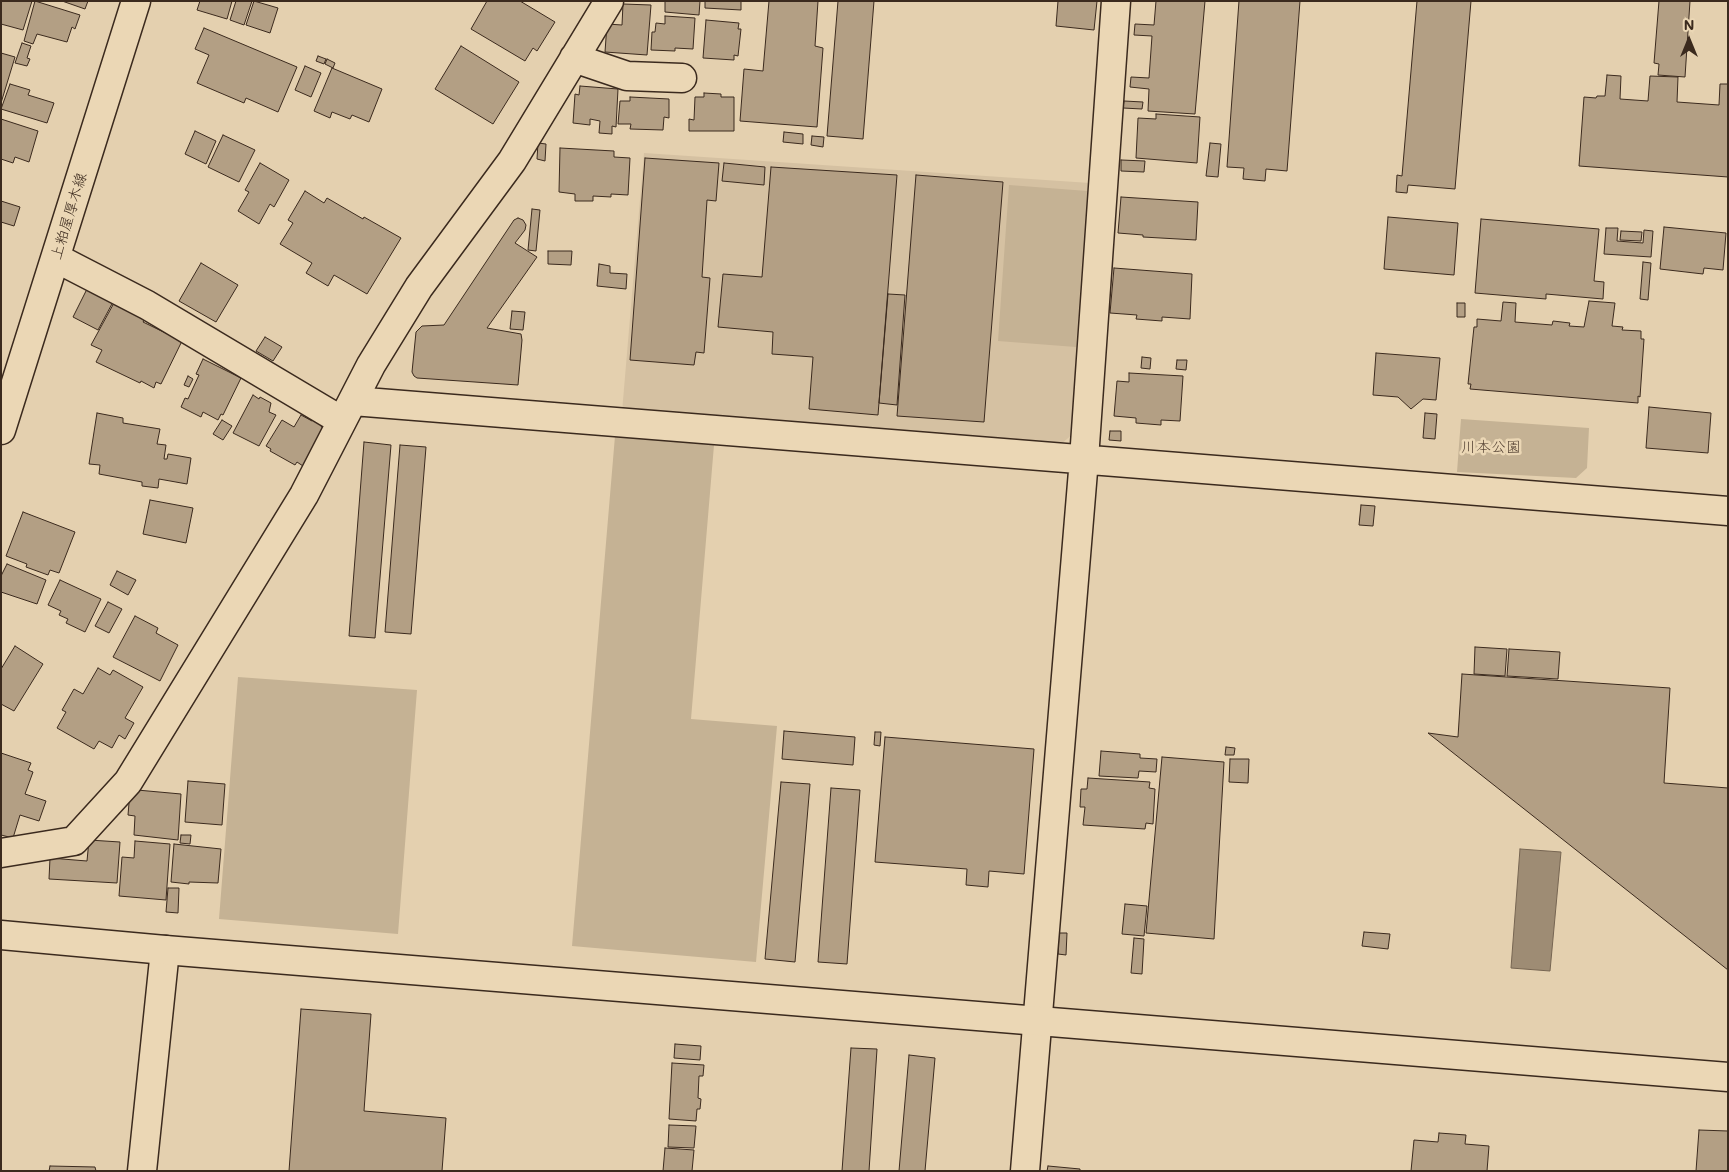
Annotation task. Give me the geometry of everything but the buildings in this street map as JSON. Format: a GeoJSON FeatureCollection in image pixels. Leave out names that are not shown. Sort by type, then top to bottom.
{"type":"FeatureCollection","features":[{"type":"Feature","properties":{"kind":"street","name":"上粕屋厚木線"},"geometry":{"type":"LineString","coordinates":[[1,430],[136,1]]}},
{"type":"Feature","properties":{"kind":"street"},"geometry":{"type":"LineString","coordinates":[[1,853],[74,841],[128,782],[304,496],[370,365],[419,287],[512,161],[609,1]]}},
{"type":"Feature","properties":{"kind":"street"},"geometry":{"type":"LineString","coordinates":[[1025,1171],[1084,459],[1116,1]]}},
{"type":"Feature","properties":{"kind":"street"},"geometry":{"type":"LineString","coordinates":[[574,58],[627,76],[682,78]]}},
{"type":"Feature","properties":{"kind":"street"},"geometry":{"type":"LineString","coordinates":[[56,258],[348,411],[1084,459],[1728,511]]}},
{"type":"Feature","properties":{"kind":"street"},"geometry":{"type":"LineString","coordinates":[[1,935],[165,950],[1728,1077]]}},
{"type":"Feature","properties":{"kind":"street"},"geometry":{"type":"LineString","coordinates":[[142,1171],[165,950]]}},
{"type":"Feature","properties":{"kind":"shaded area"},"geometry":{"type":"Polygon","coordinates":[[[644,153],[1090,183],[1074,433],[1060,445],[622,412],[644,153]]]}},
{"type":"Feature","properties":{"kind":"shaded area"},"geometry":{"type":"Polygon","coordinates":[[[1520,849],[1561,852],[1550,971],[1511,968],[1520,849]]]}},
{"type":"Feature","properties":{"kind":"green space"},"geometry":{"type":"Polygon","coordinates":[[[1009,185],[1087,191],[1076,347],[998,341],[1009,185]]]}},
{"type":"Feature","properties":{"kind":"green space","name":"川本公園"},"geometry":{"type":"Polygon","coordinates":[[[1461,419],[1589,428],[1587,468],[1576,478],[1457,472],[1461,419]]]}},
{"type":"Feature","properties":{"kind":"green space"},"geometry":{"type":"Polygon","coordinates":[[[615,436],[714,445],[691,719],[777,726],[756,962],[572,946],[615,436]]]}},
{"type":"Feature","properties":{"kind":"green space"},"geometry":{"type":"Polygon","coordinates":[[[238,677],[417,690],[398,934],[219,919],[238,677]]]}}]}
